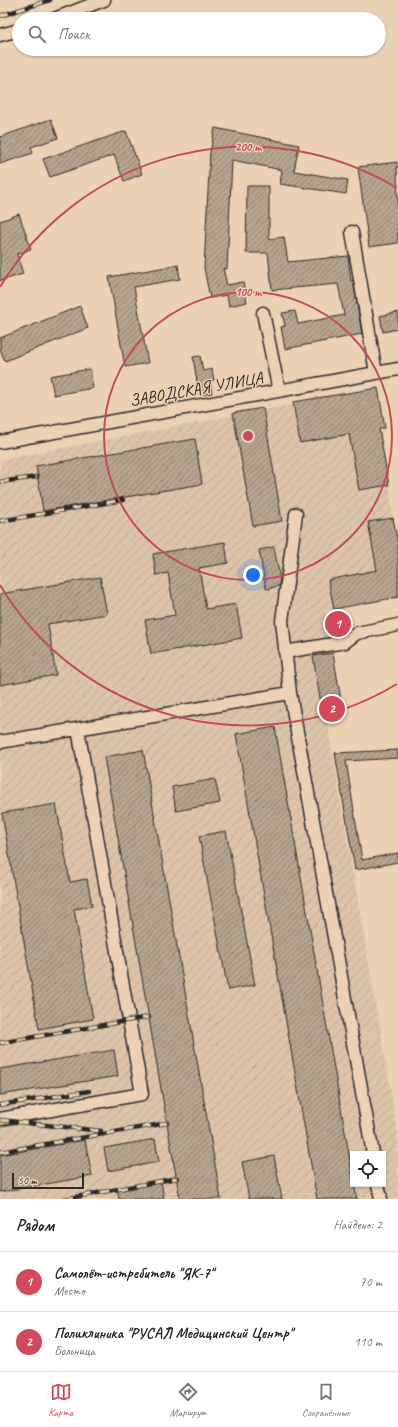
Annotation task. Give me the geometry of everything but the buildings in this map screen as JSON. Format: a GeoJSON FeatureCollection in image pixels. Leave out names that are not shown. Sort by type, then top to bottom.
{"type":"FeatureCollection","features":[{"type":"Feature","properties":{"kind":"street"},"geometry":{"type":"LineString","coordinates":[[72,12],[104,0]]}},
{"type":"Feature","properties":{"kind":"street"},"geometry":{"type":"LineString","coordinates":[[0,35],[12,32]]}},
{"type":"Feature","properties":{"kind":"street"},"geometry":{"type":"LineString","coordinates":[[352,232],[376,373]]}},
{"type":"Feature","properties":{"kind":"street"},"geometry":{"type":"LineString","coordinates":[[263,313],[279,391]]}},
{"type":"Feature","properties":{"kind":"street","name":"ЗАВОДСКАЯ УЛИЦА"},"geometry":{"type":"LineString","coordinates":[[0,442],[398,369]]}},
{"type":"Feature","properties":{"kind":"street"},"geometry":{"type":"LineString","coordinates":[[296,514],[282,621],[285,652],[290,693],[372,1151]]}},
{"type":"Feature","properties":{"kind":"street"},"geometry":{"type":"LineString","coordinates":[[285,652],[345,642],[357,634],[398,625]]}},
{"type":"Feature","properties":{"kind":"street"},"geometry":{"type":"LineString","coordinates":[[0,742],[290,693]]}},
{"type":"Feature","properties":{"kind":"street"},"geometry":{"type":"LineString","coordinates":[[0,1119],[142,1094],[78,729]]}},
{"type":"Feature","properties":{"kind":"street"},"geometry":{"type":"LineString","coordinates":[[379,1187],[381,1199]]}},
{"type":"Feature","properties":{"kind":"shaded area"},"geometry":{"type":"Polygon","coordinates":[[[378,388],[385,428],[379,429],[393,518],[368,522],[377,570],[328,580],[334,609],[325,610],[333,653],[313,656],[323,715],[326,715],[398,1133],[398,1199],[0,1199],[0,460],[378,388]]]}},
{"type":"Feature","properties":{"kind":"railway"},"geometry":{"type":"LineString","coordinates":[[12,12],[50,0]]}},
{"type":"Feature","properties":{"kind":"railway"},"geometry":{"type":"LineString","coordinates":[[0,16],[12,12]]}},
{"type":"Feature","properties":{"kind":"railway"},"geometry":{"type":"LineString","coordinates":[[0,482],[37,477]]}},
{"type":"Feature","properties":{"kind":"railway"},"geometry":{"type":"LineString","coordinates":[[0,521],[123,500]]}},
{"type":"Feature","properties":{"kind":"railway"},"geometry":{"type":"LineString","coordinates":[[0,1043],[149,1017]]}},
{"type":"Feature","properties":{"kind":"railway"},"geometry":{"type":"LineString","coordinates":[[0,1105],[89,1091]]}},
{"type":"Feature","properties":{"kind":"railway"},"geometry":{"type":"LineString","coordinates":[[0,1120],[101,1131]]}},
{"type":"Feature","properties":{"kind":"railway"},"geometry":{"type":"LineString","coordinates":[[0,1152],[167,1123]]}},
{"type":"Feature","properties":{"kind":"railway"},"geometry":{"type":"LineString","coordinates":[[65,1199],[177,1178]]}},
{"type":"Feature","properties":{"kind":"place","name":"Самолёт-истребитель \"ЯК-7\""},"geometry":{"type":"Point","coordinates":[338,624]}},
{"type":"Feature","properties":{"kind":"place","name":"Поликлиника \"РУСАЛ Медицинский Центр\""},"geometry":{"type":"Point","coordinates":[332,709]}}]}
